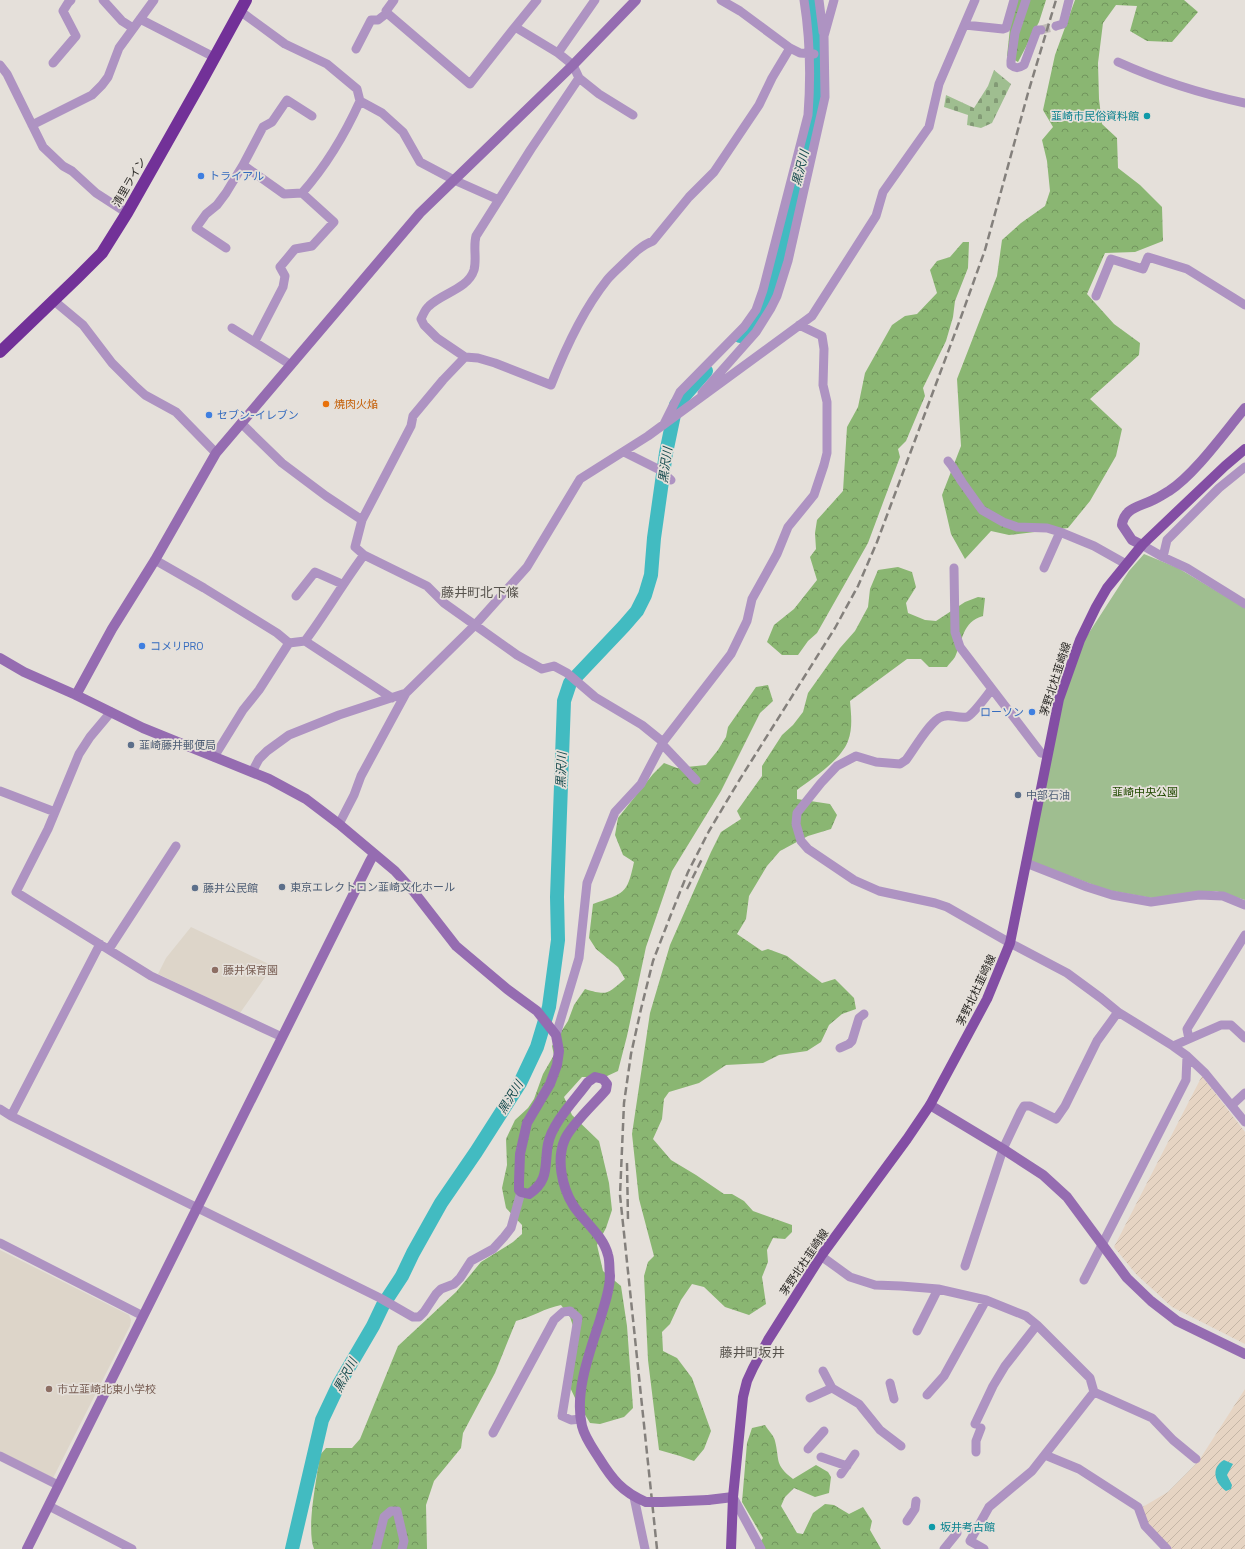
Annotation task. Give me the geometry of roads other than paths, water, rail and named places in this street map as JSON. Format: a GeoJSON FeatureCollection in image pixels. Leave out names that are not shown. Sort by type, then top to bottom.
{"type":"FeatureCollection","features":[{"type":"Feature","properties":{"kind":"highway","name":"清里ライン"},"geometry":{"type":"LineString","coordinates":[[0,352],[102,253],[243,5]]}},
{"type":"Feature","properties":{"kind":"main road","name":"茅野北杜韮崎線"},"geometry":{"type":"LineString","coordinates":[[731,1549],[733,1497],[743,1397],[747,1381],[768,1340],[821,1256],[907,1139],[930,1105],[987,999],[1010,943],[1059,699],[1080,640],[1107,588],[1142,545],[1225,466],[1245,449]]}},
{"type":"Feature","properties":{"kind":"street"},"geometry":{"type":"LineString","coordinates":[[53,63],[76,36],[63,12],[71,0]]}},
{"type":"Feature","properties":{"kind":"street"},"geometry":{"type":"LineString","coordinates":[[103,0],[122,21],[133,28]]}},
{"type":"Feature","properties":{"kind":"street"},"geometry":{"type":"LineString","coordinates":[[32,125],[92,95],[108,77],[119,48],[154,0]]}},
{"type":"Feature","properties":{"kind":"street"},"geometry":{"type":"LineString","coordinates":[[356,49],[371,20],[378,20],[386,13],[394,0]]}},
{"type":"Feature","properties":{"kind":"street"},"geometry":{"type":"LineString","coordinates":[[386,13],[470,84],[537,0]]}},
{"type":"Feature","properties":{"kind":"street"},"geometry":{"type":"LineString","coordinates":[[558,53],[595,0]]}},
{"type":"Feature","properties":{"kind":"street"},"geometry":{"type":"LineString","coordinates":[[76,695],[112,629],[155,560],[216,453],[420,213],[573,65],[636,0]]}},
{"type":"Feature","properties":{"kind":"street"},"geometry":{"type":"LineString","coordinates":[[721,0],[790,48],[800,53],[817,54]]}},
{"type":"Feature","properties":{"kind":"street"},"geometry":{"type":"LineString","coordinates":[[665,424],[680,392],[744,327],[756,310],[763,290],[804,154],[825,97],[817,54],[804,0]]}},
{"type":"Feature","properties":{"kind":"street"},"geometry":{"type":"LineString","coordinates":[[818,0],[824,36]]}},
{"type":"Feature","properties":{"kind":"street"},"geometry":{"type":"LineString","coordinates":[[697,400],[704,389],[756,332],[774,302],[788,261],[804,154],[810,88],[817,54],[824,36],[834,0]]}},
{"type":"Feature","properties":{"kind":"street"},"geometry":{"type":"LineString","coordinates":[[339,824],[361,776],[406,693],[475,625],[527,567],[580,478],[624,452],[665,424],[812,316],[876,216],[883,192],[929,126],[939,84],[976,0]]}},
{"type":"Feature","properties":{"kind":"street"},"geometry":{"type":"LineString","coordinates":[[965,25],[1003,30],[1006,28],[1014,0]]}},
{"type":"Feature","properties":{"kind":"street"},"geometry":{"type":"LineString","coordinates":[[1026,0],[1015,33],[1011,65],[1019,68],[1024,65],[1037,30],[1040,30]]}},
{"type":"Feature","properties":{"kind":"street"},"geometry":{"type":"LineString","coordinates":[[1056,26],[1063,24],[1069,0]]}},
{"type":"Feature","properties":{"kind":"street"},"geometry":{"type":"LineString","coordinates":[[243,5],[285,44],[327,64],[357,89],[360,101],[347,128],[313,180],[302,193]]}},
{"type":"Feature","properties":{"kind":"street"},"geometry":{"type":"LineString","coordinates":[[140,19],[214,57]]}},
{"type":"Feature","properties":{"kind":"street"},"geometry":{"type":"LineString","coordinates":[[515,27],[558,53],[573,65],[579,78],[599,94],[633,115]]}},
{"type":"Feature","properties":{"kind":"street"},"geometry":{"type":"LineString","coordinates":[[579,78],[531,149],[476,236],[474,242],[474,269],[470,278],[461,286],[427,307],[421,319],[424,325],[437,338],[465,357],[478,358],[495,363],[551,385],[562,356],[593,301],[608,279],[634,253],[647,243],[653,241],[689,197],[714,172],[759,105],[772,78],[790,48]]}},
{"type":"Feature","properties":{"kind":"street"},"geometry":{"type":"LineString","coordinates":[[1118,62],[1202,93],[1245,103]]}},
{"type":"Feature","properties":{"kind":"street"},"geometry":{"type":"LineString","coordinates":[[0,65],[7,74],[40,143],[51,156],[96,193],[126,213]]}},
{"type":"Feature","properties":{"kind":"street"},"geometry":{"type":"LineString","coordinates":[[226,248],[196,228],[206,214],[217,205],[226,193],[263,127],[272,122],[287,100],[312,116]]}},
{"type":"Feature","properties":{"kind":"street"},"geometry":{"type":"LineString","coordinates":[[360,101],[382,113],[403,132],[420,162],[454,180],[499,200]]}},
{"type":"Feature","properties":{"kind":"street"},"geometry":{"type":"LineString","coordinates":[[243,165],[284,194],[302,193],[334,222],[312,246],[295,249],[280,267],[285,276],[283,287],[255,341]]}},
{"type":"Feature","properties":{"kind":"street"},"geometry":{"type":"LineString","coordinates":[[1096,296],[1111,259],[1143,270],[1148,257],[1187,269],[1245,305]]}},
{"type":"Feature","properties":{"kind":"street"},"geometry":{"type":"LineString","coordinates":[[53,300],[83,325],[112,363],[134,385],[145,395],[176,412],[216,453]]}},
{"type":"Feature","properties":{"kind":"street"},"geometry":{"type":"LineString","coordinates":[[0,1109],[11,1116],[392,1305],[413,1317],[419,1317],[424,1312],[441,1289],[454,1284],[460,1278],[471,1261],[493,1249],[511,1228],[521,1192],[519,1190],[520,1154],[527,1123],[550,1084],[557,1065],[558,1051],[556,1035],[579,958],[587,883],[615,812],[641,784],[662,743],[731,654],[746,621],[752,599],[777,554],[788,527],[814,495],[826,453],[827,402],[823,385],[824,348],[822,336],[799,325]]}},
{"type":"Feature","properties":{"kind":"street"},"geometry":{"type":"LineString","coordinates":[[232,328],[291,364]]}},
{"type":"Feature","properties":{"kind":"street"},"geometry":{"type":"LineString","coordinates":[[465,357],[443,380],[413,416],[411,426],[362,520],[355,546],[364,555],[427,586],[444,603],[542,669],[554,666],[568,673],[595,697],[642,726],[662,743],[696,780]]}},
{"type":"Feature","properties":{"kind":"street"},"geometry":{"type":"LineString","coordinates":[[1245,408],[1183,480],[1169,491],[1128,511],[1123,518],[1122,525],[1125,532],[1132,540],[1163,558],[1187,568],[1245,604]]}},
{"type":"Feature","properties":{"kind":"street"},"geometry":{"type":"LineString","coordinates":[[241,423],[282,463],[326,496],[362,520]]}},
{"type":"Feature","properties":{"kind":"street"},"geometry":{"type":"LineString","coordinates":[[624,452],[660,470],[670,478]]}},
{"type":"Feature","properties":{"kind":"street"},"geometry":{"type":"LineString","coordinates":[[948,461],[982,510],[1003,522],[1017,526],[1047,528],[1060,532],[1094,546],[1126,564]]}},
{"type":"Feature","properties":{"kind":"street"},"geometry":{"type":"LineString","coordinates":[[1163,558],[1167,540],[1219,488],[1245,467]]}},
{"type":"Feature","properties":{"kind":"street"},"geometry":{"type":"LineString","coordinates":[[1044,568],[1060,532]]}},
{"type":"Feature","properties":{"kind":"street"},"geometry":{"type":"LineString","coordinates":[[305,641],[324,614],[342,584],[364,555]]}},
{"type":"Feature","properties":{"kind":"street"},"geometry":{"type":"LineString","coordinates":[[155,560],[271,628],[289,643],[305,641],[392,698]]}},
{"type":"Feature","properties":{"kind":"street"},"geometry":{"type":"LineString","coordinates":[[954,568],[955,632],[960,647],[1041,753],[1047,754]]}},
{"type":"Feature","properties":{"kind":"street"},"geometry":{"type":"LineString","coordinates":[[296,596],[314,572],[342,584]]}},
{"type":"Feature","properties":{"kind":"street"},"geometry":{"type":"LineString","coordinates":[[214,757],[243,710],[289,643]]}},
{"type":"Feature","properties":{"kind":"street"},"geometry":{"type":"LineString","coordinates":[[0,658],[24,672],[76,695],[143,728],[269,779],[306,800],[339,824],[395,871],[414,892],[456,946],[501,984],[537,1011],[556,1035]]}},
{"type":"Feature","properties":{"kind":"street"},"geometry":{"type":"LineString","coordinates":[[992,689],[971,714],[966,717],[948,715],[940,717],[933,722],[906,760],[900,764],[876,762],[856,756],[837,766],[797,813],[796,824],[801,841],[808,849],[854,880],[880,891],[947,907],[1067,973],[1118,1012],[1187,1056],[1205,1073],[1245,1122]]}},
{"type":"Feature","properties":{"kind":"street"},"geometry":{"type":"LineString","coordinates":[[252,772],[259,759],[267,751],[289,735],[333,717],[406,693]]}},
{"type":"Feature","properties":{"kind":"street"},"geometry":{"type":"LineString","coordinates":[[111,712],[90,737],[79,754],[48,829],[16,892],[164,984],[282,1037]]}},
{"type":"Feature","properties":{"kind":"street"},"geometry":{"type":"LineString","coordinates":[[0,791],[55,812]]}},
{"type":"Feature","properties":{"kind":"street"},"geometry":{"type":"LineString","coordinates":[[109,949],[176,846]]}},
{"type":"Feature","properties":{"kind":"street"},"geometry":{"type":"LineString","coordinates":[[27,1549],[374,854]]}},
{"type":"Feature","properties":{"kind":"street"},"geometry":{"type":"LineString","coordinates":[[1026,863],[1087,887],[1112,895],[1151,902],[1199,895],[1223,896],[1245,905]]}},
{"type":"Feature","properties":{"kind":"street"},"geometry":{"type":"LineString","coordinates":[[1189,1039],[1188,1029],[1245,936]]}},
{"type":"Feature","properties":{"kind":"street"},"geometry":{"type":"LineString","coordinates":[[11,1116],[100,944]]}},
{"type":"Feature","properties":{"kind":"street"},"geometry":{"type":"LineString","coordinates":[[965,1266],[1003,1149],[1024,1106],[1030,1106],[1056,1119],[1065,1106],[1097,1041],[1118,1012]]}},
{"type":"Feature","properties":{"kind":"street"},"geometry":{"type":"LineString","coordinates":[[840,1048],[852,1041],[859,1018],[864,1014]]}},
{"type":"Feature","properties":{"kind":"street"},"geometry":{"type":"LineString","coordinates":[[1173,1046],[1226,1025],[1231,1025],[1245,1038]]}},
{"type":"Feature","properties":{"kind":"street"},"geometry":{"type":"LineString","coordinates":[[1084,1280],[1186,1080],[1187,1056]]}},
{"type":"Feature","properties":{"kind":"street"},"geometry":{"type":"LineString","coordinates":[[521,1192],[529,1194],[540,1185],[545,1174],[548,1144],[552,1132],[588,1082],[595,1077],[603,1079],[607,1084],[606,1090],[569,1132],[562,1150],[561,1164],[564,1184],[573,1205],[602,1242],[608,1255],[609,1270],[607,1298],[587,1363],[581,1396],[581,1419],[586,1438],[604,1466],[624,1491],[646,1502],[708,1500],[733,1497],[761,1549]]}},
{"type":"Feature","properties":{"kind":"street"},"geometry":{"type":"LineString","coordinates":[[1232,1105],[1245,1093]]}},
{"type":"Feature","properties":{"kind":"street"},"geometry":{"type":"LineString","coordinates":[[930,1105],[1043,1175],[1067,1197],[1082,1215],[1127,1278],[1151,1301],[1172,1317],[1195,1330],[1245,1354]]}},
{"type":"Feature","properties":{"kind":"street"},"geometry":{"type":"LineString","coordinates":[[0,1243],[143,1316]]}},
{"type":"Feature","properties":{"kind":"street"},"geometry":{"type":"LineString","coordinates":[[821,1256],[850,1277],[875,1285],[938,1289],[986,1300],[1026,1316],[1090,1378],[1094,1392],[1152,1418],[1196,1459]]}},
{"type":"Feature","properties":{"kind":"street"},"geometry":{"type":"LineString","coordinates":[[917,1332],[938,1289]]}},
{"type":"Feature","properties":{"kind":"street"},"geometry":{"type":"LineString","coordinates":[[927,1395],[944,1376],[986,1300]]}},
{"type":"Feature","properties":{"kind":"street"},"geometry":{"type":"LineString","coordinates":[[493,1433],[554,1320],[563,1312],[570,1311],[578,1318],[562,1416],[571,1420],[581,1419]]}},
{"type":"Feature","properties":{"kind":"street"},"geometry":{"type":"LineString","coordinates":[[976,1452],[978,1426],[993,1386],[1005,1366],[1037,1325]]}},
{"type":"Feature","properties":{"kind":"street"},"geometry":{"type":"LineString","coordinates":[[823,1371],[832,1388],[859,1404],[880,1430],[901,1446]]}},
{"type":"Feature","properties":{"kind":"street"},"geometry":{"type":"LineString","coordinates":[[890,1383],[894,1399]]}},
{"type":"Feature","properties":{"kind":"street"},"geometry":{"type":"LineString","coordinates":[[810,1398],[832,1388]]}},
{"type":"Feature","properties":{"kind":"street"},"geometry":{"type":"LineString","coordinates":[[984,1549],[970,1541],[989,1507],[1032,1471],[1094,1392]]}},
{"type":"Feature","properties":{"kind":"street"},"geometry":{"type":"LineString","coordinates":[[808,1449],[824,1431]]}},
{"type":"Feature","properties":{"kind":"street"},"geometry":{"type":"LineString","coordinates":[[841,1474],[855,1454]]}},
{"type":"Feature","properties":{"kind":"street"},"geometry":{"type":"LineString","coordinates":[[1045,1455],[1079,1469],[1138,1507],[1145,1526],[1167,1549]]}},
{"type":"Feature","properties":{"kind":"street"},"geometry":{"type":"LineString","coordinates":[[0,1456],[58,1485]]}},
{"type":"Feature","properties":{"kind":"street"},"geometry":{"type":"LineString","coordinates":[[821,1457],[847,1466]]}},
{"type":"Feature","properties":{"kind":"street"},"geometry":{"type":"LineString","coordinates":[[634,1497],[645,1549]]}},
{"type":"Feature","properties":{"kind":"street"},"geometry":{"type":"LineString","coordinates":[[907,1520],[915,1510],[916,1501]]}},
{"type":"Feature","properties":{"kind":"street"},"geometry":{"type":"LineString","coordinates":[[49,1506],[132,1549]]}},
{"type":"Feature","properties":{"kind":"street"},"geometry":{"type":"LineString","coordinates":[[376,1549],[384,1517],[391,1511],[397,1512],[404,1541],[402,1549]]}},
{"type":"Feature","properties":{"kind":"street"},"geometry":{"type":"LineString","coordinates":[[944,1549],[957,1533]]}},
{"type":"Feature","properties":{"kind":"water"},"geometry":{"type":"Polygon","coordinates":[[[1224,1460],[1233,1464],[1227,1475],[1232,1485],[1231,1489],[1226,1491],[1219,1484],[1216,1476],[1217,1467],[1224,1460]]]}},
{"type":"Feature","properties":{"kind":"waterway","name":"黒沢川"},"geometry":{"type":"LineString","coordinates":[[740,336],[760,314],[769,293],[818,95],[817,62],[810,0]]}},
{"type":"Feature","properties":{"kind":"waterway","name":"黒沢川"},"geometry":{"type":"LineString","coordinates":[[292,1549],[322,1420],[339,1384],[373,1326],[383,1305],[402,1276],[441,1203],[520,1083],[537,1047],[549,1007],[558,940],[557,897],[564,701],[570,683],[637,611],[645,595],[651,575],[654,538],[666,453],[676,405],[706,371]]}},
{"type":"Feature","properties":{"kind":"tunnel"},"geometry":{"type":"LineString","coordinates":[[1041,30],[1056,26]]}},
{"type":"Feature","properties":{"kind":"railway"},"geometry":{"type":"LineString","coordinates":[[657,1549],[620,1195],[624,1103],[631,1054],[653,961],[688,872],[709,831],[835,628],[858,586],[877,542],[985,250],[1028,93],[1056,0]]}},
{"type":"Feature","properties":{"kind":"railway"},"geometry":{"type":"LineString","coordinates":[[687,889],[702,859]]}},
{"type":"Feature","properties":{"kind":"railway"},"geometry":{"type":"LineString","coordinates":[[627,1163],[628,1221]]}},
{"type":"Feature","properties":{"kind":"place","name":"韮崎市民俗資料館"},"geometry":{"type":"Point","coordinates":[1147,116]}},
{"type":"Feature","properties":{"kind":"place","name":"トライアル"},"geometry":{"type":"Point","coordinates":[201,176]}},
{"type":"Feature","properties":{"kind":"place","name":"焼肉火焔"},"geometry":{"type":"Point","coordinates":[326,404]}},
{"type":"Feature","properties":{"kind":"place","name":"セブン-イレブン"},"geometry":{"type":"Point","coordinates":[209,415]}},
{"type":"Feature","properties":{"kind":"place","name":"コメリPRO"},"geometry":{"type":"Point","coordinates":[142,646]}},
{"type":"Feature","properties":{"kind":"place","name":"ローソン"},"geometry":{"type":"Point","coordinates":[1032,712]}},
{"type":"Feature","properties":{"kind":"place","name":"韮崎藤井郵便局"},"geometry":{"type":"Point","coordinates":[131,745]}},
{"type":"Feature","properties":{"kind":"place","name":"中部石油"},"geometry":{"type":"Point","coordinates":[1018,795]}},
{"type":"Feature","properties":{"kind":"place","name":"東京エレクトロン韮崎文化ホール"},"geometry":{"type":"Point","coordinates":[282,887]}},
{"type":"Feature","properties":{"kind":"place","name":"藤井公民館"},"geometry":{"type":"Point","coordinates":[195,888]}},
{"type":"Feature","properties":{"kind":"place","name":"藤井保育園"},"geometry":{"type":"Point","coordinates":[215,970]}},
{"type":"Feature","properties":{"kind":"place","name":"市立韮崎北東小学校"},"geometry":{"type":"Point","coordinates":[49,1389]}},
{"type":"Feature","properties":{"kind":"place","name":"坂井考古館"},"geometry":{"type":"Point","coordinates":[932,1527]}},
{"type":"Feature","properties":{"kind":"district","name":"藤井町北下條"},"geometry":{"type":"Point","coordinates":[480,592]}},
{"type":"Feature","properties":{"kind":"district","name":"藤井町坂井"},"geometry":{"type":"Point","coordinates":[752,1352]}},
{"type":"Feature","properties":{"kind":"park label","name":"韮崎中央公園"},"geometry":{"type":"Point","coordinates":[1145,792]}}]}
